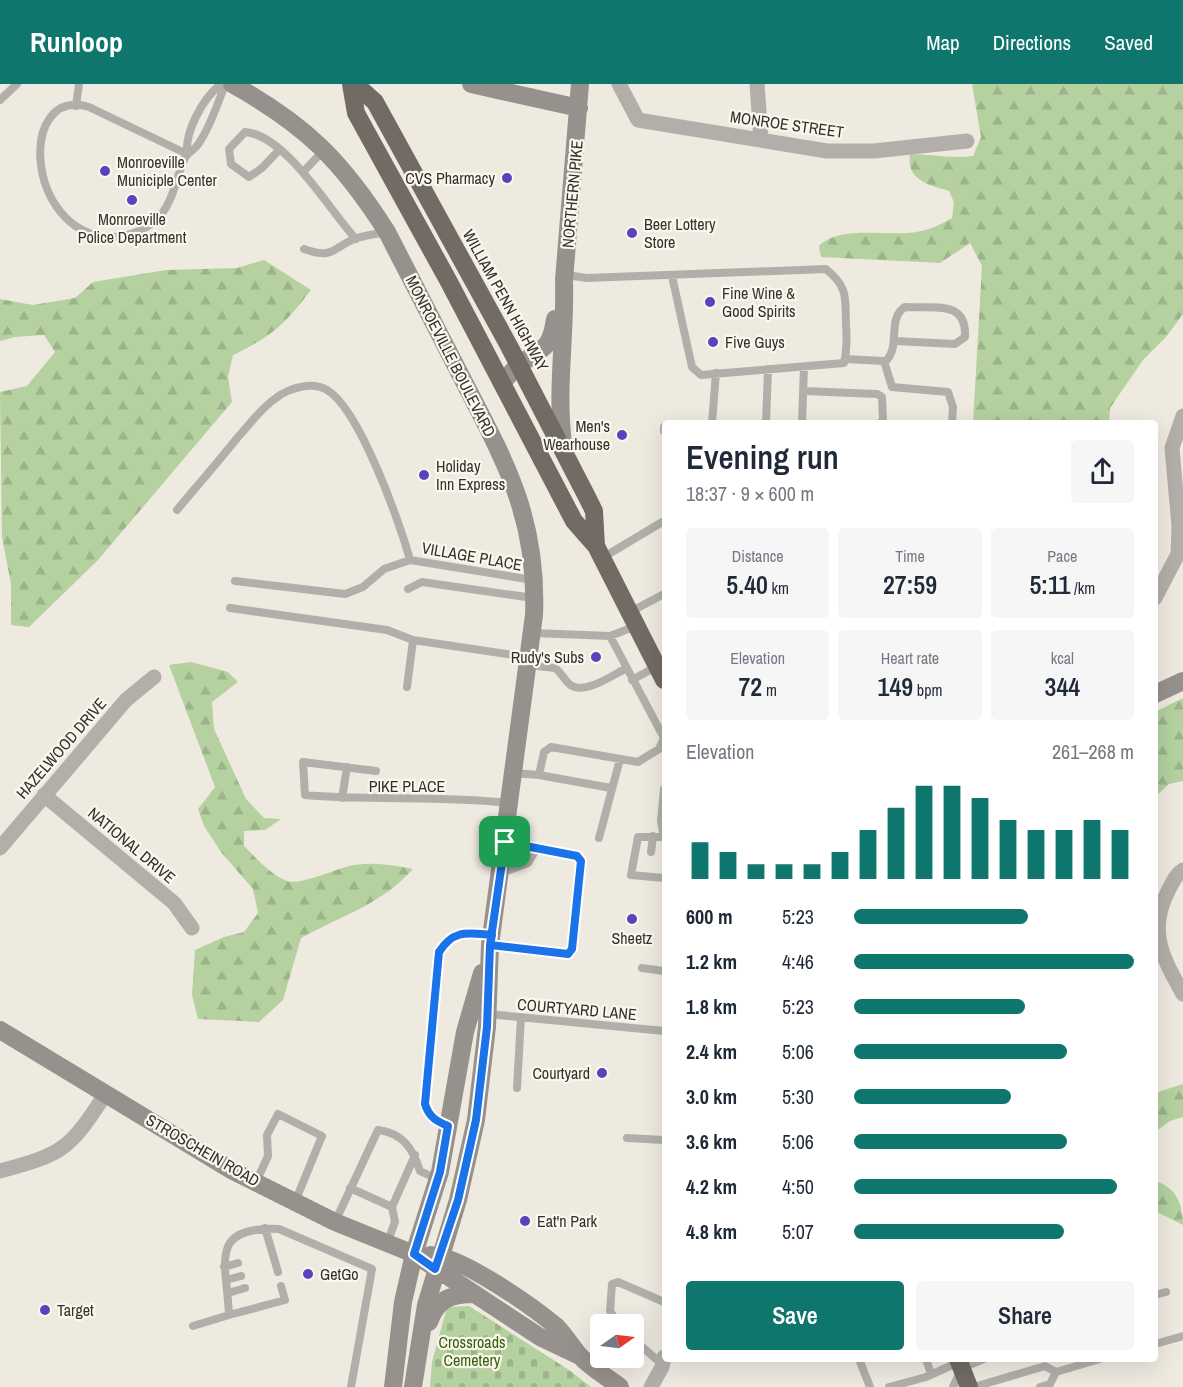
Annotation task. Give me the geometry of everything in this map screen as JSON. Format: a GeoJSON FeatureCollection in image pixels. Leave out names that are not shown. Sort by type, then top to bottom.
{"type":"FeatureCollection","features":[{"type":"Feature","properties":{"kind":"highway","name":"WILLIAM PENN HIGHWAY"},"geometry":{"type":"LineString","coordinates":[[353,84],[375,102],[522,370],[594,511],[599,552]]}},
{"type":"Feature","properties":{"kind":"highway","name":"WILLIAM PENN HIGHWAY"},"geometry":{"type":"LineString","coordinates":[[353,84],[356,113],[502,382],[574,521],[599,552],[662,670]]}},
{"type":"Feature","properties":{"kind":"highway"},"geometry":{"type":"LineString","coordinates":[[960,1363],[969,1387]]}},
{"type":"Feature","properties":{"kind":"main road","name":"MONROEVILLE BOULEVARD"},"geometry":{"type":"LineString","coordinates":[[232,84],[277,112],[325,149],[352,178],[387,232],[511,476],[528,527],[534,589],[532,633],[491,940],[483,1071],[468,1161],[438,1262],[417,1351],[413,1387]]}},
{"type":"Feature","properties":{"kind":"main road"},"geometry":{"type":"LineString","coordinates":[[471,84],[579,108]]}},
{"type":"Feature","properties":{"kind":"main road","name":"NORTHERN PIKE"},"geometry":{"type":"LineString","coordinates":[[522,370],[553,359],[562,347],[564,277],[580,84]]}},
{"type":"Feature","properties":{"kind":"main road","name":"NORTHERN PIKE"},"geometry":{"type":"LineString","coordinates":[[502,382],[522,370],[544,350],[550,341],[564,277]]}},
{"type":"Feature","properties":{"kind":"main road"},"geometry":{"type":"LineString","coordinates":[[562,347],[559,405],[564,450]]}},
{"type":"Feature","properties":{"kind":"main road"},"geometry":{"type":"LineString","coordinates":[[1158,692],[1183,681]]}},
{"type":"Feature","properties":{"kind":"main road","name":"MONROEVILLE BOULEVARD"},"geometry":{"type":"LineString","coordinates":[[393,1387],[398,1330],[414,1254],[438,1179],[465,1032],[491,940]]}},
{"type":"Feature","properties":{"kind":"main road","name":"STROSCHEIN ROAD"},"geometry":{"type":"LineString","coordinates":[[0,1030],[256,1182],[334,1222],[414,1254],[470,1269],[544,1318],[562,1333],[580,1356]]}},
{"type":"Feature","properties":{"kind":"main road","name":"STROSCHEIN ROAD"},"geometry":{"type":"LineString","coordinates":[[438,1262],[475,1294],[540,1337],[580,1356],[620,1387]]}},
{"type":"Feature","properties":{"kind":"main road"},"geometry":{"type":"LineString","coordinates":[[417,1351],[438,1302],[450,1295],[475,1294]]}},
{"type":"Feature","properties":{"kind":"street","name":"MONROE STREET"},"geometry":{"type":"LineString","coordinates":[[620,84],[638,120],[826,150],[862,151],[967,141]]}},
{"type":"Feature","properties":{"kind":"street"},"geometry":{"type":"LineString","coordinates":[[757,84],[761,140]]}},
{"type":"Feature","properties":{"kind":"street"},"geometry":{"type":"LineString","coordinates":[[1158,592],[1178,554],[1181,525],[1172,448],[1183,416]]}},
{"type":"Feature","properties":{"kind":"street","name":"HAZELWOOD DRIVE"},"geometry":{"type":"LineString","coordinates":[[0,848],[126,700],[154,677]]}},
{"type":"Feature","properties":{"kind":"street","name":"NATIONAL DRIVE"},"geometry":{"type":"LineString","coordinates":[[44,795],[174,903],[192,928]]}},
{"type":"Feature","properties":{"kind":"street"},"geometry":{"type":"LineString","coordinates":[[1183,870],[1178,873],[1162,902],[1158,937],[1162,957],[1183,994]]}},
{"type":"Feature","properties":{"kind":"street"},"geometry":{"type":"LineString","coordinates":[[0,1171],[36,1162],[58,1152],[76,1136],[106,1093]]}},
{"type":"Feature","properties":{"kind":"street"},"geometry":{"type":"LineString","coordinates":[[651,1387],[664,1362]]}},
{"type":"Feature","properties":{"kind":"lane"},"geometry":{"type":"LineString","coordinates":[[0,100],[17,84]]}},
{"type":"Feature","properties":{"kind":"lane"},"geometry":{"type":"LineString","coordinates":[[76,106],[80,84]]}},
{"type":"Feature","properties":{"kind":"lane"},"geometry":{"type":"LineString","coordinates":[[187,154],[89,108],[76,106],[59,112],[46,128],[41,137],[39,160],[44,183],[55,205],[80,228],[113,237],[134,233],[153,222],[172,196],[187,154],[186,141],[209,93],[223,84]]}},
{"type":"Feature","properties":{"kind":"lane"},"geometry":{"type":"LineString","coordinates":[[279,150],[262,168],[249,177],[231,164],[229,149],[245,132],[257,133],[279,150],[304,171],[356,239]]}},
{"type":"Feature","properties":{"kind":"lane"},"geometry":{"type":"LineString","coordinates":[[304,171],[325,149]]}},
{"type":"Feature","properties":{"kind":"lane"},"geometry":{"type":"LineString","coordinates":[[304,249],[322,255],[340,249],[356,239],[387,232]]}},
{"type":"Feature","properties":{"kind":"lane"},"geometry":{"type":"LineString","coordinates":[[564,277],[672,276],[826,268],[842,285],[847,302],[844,363],[702,375],[692,367],[672,276]]}},
{"type":"Feature","properties":{"kind":"lane"},"geometry":{"type":"LineString","coordinates":[[885,362],[892,355],[896,317],[905,307],[955,310],[962,315],[965,323],[965,337],[955,344],[895,340]]}},
{"type":"Feature","properties":{"kind":"lane"},"geometry":{"type":"LineString","coordinates":[[845,358],[885,362]]}},
{"type":"Feature","properties":{"kind":"lane"},"geometry":{"type":"LineString","coordinates":[[885,362],[892,387]]}},
{"type":"Feature","properties":{"kind":"lane"},"geometry":{"type":"LineString","coordinates":[[802,420],[804,367]]}},
{"type":"Feature","properties":{"kind":"lane"},"geometry":{"type":"LineString","coordinates":[[766,420],[768,369]]}},
{"type":"Feature","properties":{"kind":"lane"},"geometry":{"type":"LineString","coordinates":[[712,420],[716,374]]}},
{"type":"Feature","properties":{"kind":"lane"},"geometry":{"type":"LineString","coordinates":[[177,510],[264,406],[291,390],[315,386],[327,389],[336,397],[356,426],[395,510],[410,560]]}},
{"type":"Feature","properties":{"kind":"lane"},"geometry":{"type":"LineString","coordinates":[[883,420],[882,397],[892,387]]}},
{"type":"Feature","properties":{"kind":"lane"},"geometry":{"type":"LineString","coordinates":[[892,387],[948,392],[953,407],[952,420]]}},
{"type":"Feature","properties":{"kind":"lane"},"geometry":{"type":"LineString","coordinates":[[804,391],[877,394],[882,397]]}},
{"type":"Feature","properties":{"kind":"lane"},"geometry":{"type":"LineString","coordinates":[[599,552],[662,522]]}},
{"type":"Feature","properties":{"kind":"lane","name":"VILLAGE PLACE"},"geometry":{"type":"LineString","coordinates":[[235,581],[345,594],[363,587],[384,569],[410,560],[534,589]]}},
{"type":"Feature","properties":{"kind":"lane"},"geometry":{"type":"LineString","coordinates":[[408,589],[422,582],[534,589]]}},
{"type":"Feature","properties":{"kind":"lane"},"geometry":{"type":"LineString","coordinates":[[532,633],[610,636],[662,596]]}},
{"type":"Feature","properties":{"kind":"lane"},"geometry":{"type":"LineString","coordinates":[[230,608],[387,630],[413,640],[528,661],[555,668],[571,685],[583,688],[627,668]]}},
{"type":"Feature","properties":{"kind":"lane"},"geometry":{"type":"LineString","coordinates":[[610,636],[662,734]]}},
{"type":"Feature","properties":{"kind":"lane"},"geometry":{"type":"LineString","coordinates":[[407,687],[413,640]]}},
{"type":"Feature","properties":{"kind":"lane"},"geometry":{"type":"LineString","coordinates":[[632,680],[662,670]]}},
{"type":"Feature","properties":{"kind":"lane"},"geometry":{"type":"LineString","coordinates":[[538,775],[544,752],[550,747],[620,759],[643,760],[659,749],[662,742]]}},
{"type":"Feature","properties":{"kind":"lane"},"geometry":{"type":"LineString","coordinates":[[599,838],[620,759]]}},
{"type":"Feature","properties":{"kind":"lane","name":"PIKE PLACE"},"geometry":{"type":"LineString","coordinates":[[346,767],[303,762],[305,795],[342,798],[478,800],[510,804]]}},
{"type":"Feature","properties":{"kind":"lane"},"geometry":{"type":"LineString","coordinates":[[342,798],[346,767],[376,771]]}},
{"type":"Feature","properties":{"kind":"lane"},"geometry":{"type":"LineString","coordinates":[[513,773],[538,775],[611,788]]}},
{"type":"Feature","properties":{"kind":"lane"},"geometry":{"type":"LineString","coordinates":[[651,852],[653,836]]}},
{"type":"Feature","properties":{"kind":"lane"},"geometry":{"type":"LineString","coordinates":[[662,837],[638,837],[631,874],[649,872],[662,875]]}},
{"type":"Feature","properties":{"kind":"lane"},"geometry":{"type":"LineString","coordinates":[[448,1126],[434,1120],[425,1104],[439,952],[447,940],[464,933],[568,954],[572,949],[581,861],[577,856],[536,850],[505,842]]}},
{"type":"Feature","properties":{"kind":"lane"},"geometry":{"type":"LineString","coordinates":[[501,873],[528,863],[536,850]]}},
{"type":"Feature","properties":{"kind":"lane"},"geometry":{"type":"LineString","coordinates":[[642,968],[662,971]]}},
{"type":"Feature","properties":{"kind":"lane","name":"COURTYARD LANE"},"geometry":{"type":"LineString","coordinates":[[488,1014],[662,1031]]}},
{"type":"Feature","properties":{"kind":"lane"},"geometry":{"type":"LineString","coordinates":[[517,1088],[521,1017]]}},
{"type":"Feature","properties":{"kind":"lane"},"geometry":{"type":"LineString","coordinates":[[256,1182],[268,1156],[267,1135],[278,1114],[322,1136],[295,1202]]}},
{"type":"Feature","properties":{"kind":"lane"},"geometry":{"type":"LineString","coordinates":[[334,1222],[378,1130],[390,1131],[409,1144],[420,1171],[438,1179]]}},
{"type":"Feature","properties":{"kind":"lane"},"geometry":{"type":"LineString","coordinates":[[627,1138],[662,1140]]}},
{"type":"Feature","properties":{"kind":"lane"},"geometry":{"type":"LineString","coordinates":[[387,1243],[395,1222],[392,1207],[415,1155]]}},
{"type":"Feature","properties":{"kind":"lane"},"geometry":{"type":"LineString","coordinates":[[350,1188],[392,1207]]}},
{"type":"Feature","properties":{"kind":"lane"},"geometry":{"type":"LineString","coordinates":[[265,1228],[268,1255],[274,1269]]}},
{"type":"Feature","properties":{"kind":"lane"},"geometry":{"type":"LineString","coordinates":[[229,1315],[224,1267],[230,1240],[234,1235],[265,1228],[279,1229],[372,1269],[351,1387]]}},
{"type":"Feature","properties":{"kind":"lane"},"geometry":{"type":"LineString","coordinates":[[224,1267],[238,1263]]}},
{"type":"Feature","properties":{"kind":"lane"},"geometry":{"type":"LineString","coordinates":[[226,1280],[242,1276]]}},
{"type":"Feature","properties":{"kind":"lane"},"geometry":{"type":"LineString","coordinates":[[612,1314],[610,1311],[612,1284],[618,1282],[662,1301]]}},
{"type":"Feature","properties":{"kind":"lane"},"geometry":{"type":"LineString","coordinates":[[193,1326],[285,1300],[281,1286]]}},
{"type":"Feature","properties":{"kind":"lane"},"geometry":{"type":"LineString","coordinates":[[228,1293],[245,1288]]}},
{"type":"Feature","properties":{"kind":"lane"},"geometry":{"type":"LineString","coordinates":[[1158,1294],[1166,1292]]}},
{"type":"Feature","properties":{"kind":"lane"},"geometry":{"type":"LineString","coordinates":[[1158,1343],[1183,1336]]}},
{"type":"Feature","properties":{"kind":"lane"},"geometry":{"type":"LineString","coordinates":[[644,1347],[662,1360]]}},
{"type":"Feature","properties":{"kind":"lane"},"geometry":{"type":"LineString","coordinates":[[860,1362],[870,1387]]}},
{"type":"Feature","properties":{"kind":"lane"},"geometry":{"type":"LineString","coordinates":[[927,1362],[932,1374]]}},
{"type":"Feature","properties":{"kind":"lane"},"geometry":{"type":"LineString","coordinates":[[974,1387],[1045,1366],[1056,1372],[1090,1362]]}},
{"type":"Feature","properties":{"kind":"lane"},"geometry":{"type":"LineString","coordinates":[[889,1387],[960,1363]]}},
{"type":"Feature","properties":{"kind":"lane"},"geometry":{"type":"LineString","coordinates":[[953,1387],[960,1363]]}},
{"type":"Feature","properties":{"kind":"lane"},"geometry":{"type":"LineString","coordinates":[[1041,1387],[1050,1384],[1056,1372]]}},
{"type":"Feature","properties":{"kind":"green space"},"geometry":{"type":"Polygon","coordinates":[[[972,84],[1183,84],[1183,314],[1166,337],[1143,360],[1110,408],[1109,420],[973,420],[982,266],[970,243],[940,263],[821,257],[819,246],[837,236],[913,232],[930,228],[952,218],[954,202],[949,191],[926,184],[915,176],[911,170],[910,154],[973,156],[981,137],[972,84]]]}},
{"type":"Feature","properties":{"kind":"green space"},"geometry":{"type":"Polygon","coordinates":[[[264,260],[311,290],[293,312],[269,335],[233,355],[228,377],[232,402],[98,560],[29,627],[11,625],[11,584],[2,537],[0,392],[27,386],[55,352],[44,335],[15,337],[0,341],[0,299],[33,305],[75,298],[93,282],[166,270],[237,268],[264,260]]]}},
{"type":"Feature","properties":{"kind":"green space"},"geometry":{"type":"Polygon","coordinates":[[[191,662],[228,672],[238,682],[212,702],[214,729],[246,799],[264,818],[281,819],[265,830],[244,831],[244,846],[259,861],[281,878],[293,882],[361,864],[384,864],[413,869],[401,881],[374,900],[301,938],[283,1000],[259,1022],[198,1019],[192,995],[195,950],[224,937],[244,932],[258,913],[253,889],[221,852],[204,826],[198,809],[215,787],[169,665],[191,662]]]}},
{"type":"Feature","properties":{"kind":"green space"},"geometry":{"type":"Polygon","coordinates":[[[1183,698],[1183,781],[1169,784],[1158,794],[1158,710],[1183,698]]]}},
{"type":"Feature","properties":{"kind":"green space"},"geometry":{"type":"Polygon","coordinates":[[[1183,1084],[1183,1117],[1170,1121],[1158,1130],[1158,1092],[1183,1084]]]}},
{"type":"Feature","properties":{"kind":"green space"},"geometry":{"type":"Polygon","coordinates":[[[1158,1182],[1168,1187],[1177,1197],[1182,1210],[1183,1225],[1158,1212],[1158,1182]]]}},
{"type":"Feature","properties":{"kind":"green space","name":"Crossroads Cemetery"},"geometry":{"type":"Polygon","coordinates":[[[469,1306],[569,1370],[591,1387],[430,1387],[432,1362],[447,1307],[469,1306]]]}},
{"type":"Feature","properties":{"kind":"place","name":"Monroeville Municiple Center"},"geometry":{"type":"Point","coordinates":[105,171]}},
{"type":"Feature","properties":{"kind":"place","name":"CVS Pharmacy"},"geometry":{"type":"Point","coordinates":[507,178]}},
{"type":"Feature","properties":{"kind":"place","name":"Monroeville Police Department"},"geometry":{"type":"Point","coordinates":[132,200]}},
{"type":"Feature","properties":{"kind":"place","name":"Beer Lottery Store"},"geometry":{"type":"Point","coordinates":[632,233]}},
{"type":"Feature","properties":{"kind":"place","name":"Fine Wine & Good Spirits"},"geometry":{"type":"Point","coordinates":[710,302]}},
{"type":"Feature","properties":{"kind":"place","name":"Five Guys"},"geometry":{"type":"Point","coordinates":[713,342]}},
{"type":"Feature","properties":{"kind":"place","name":"Men's Wearhouse"},"geometry":{"type":"Point","coordinates":[622,435]}},
{"type":"Feature","properties":{"kind":"place","name":"Holiday Inn Express"},"geometry":{"type":"Point","coordinates":[424,475]}},
{"type":"Feature","properties":{"kind":"place","name":"Rudy's Subs"},"geometry":{"type":"Point","coordinates":[596,657]}},
{"type":"Feature","properties":{"kind":"place","name":"Sheetz"},"geometry":{"type":"Point","coordinates":[632,919]}},
{"type":"Feature","properties":{"kind":"place","name":"Courtyard"},"geometry":{"type":"Point","coordinates":[602,1073]}},
{"type":"Feature","properties":{"kind":"place","name":"Eat'n Park"},"geometry":{"type":"Point","coordinates":[525,1221]}},
{"type":"Feature","properties":{"kind":"place","name":"GetGo"},"geometry":{"type":"Point","coordinates":[308,1274]}},
{"type":"Feature","properties":{"kind":"place","name":"Target"},"geometry":{"type":"Point","coordinates":[45,1310]}},
{"type":"Feature","properties":{"kind":"route"},"geometry":{"type":"LineString","coordinates":[[505,842],[490,945],[487,1027],[476,1120],[458,1200],[435,1269],[414,1254],[440,1172],[448,1126],[434,1120],[425,1104],[435,970],[439,952],[447,940],[464,933],[492,935],[490,945],[508,949],[568,954],[572,949],[581,861],[577,856],[536,850],[505,842]]}}]}
